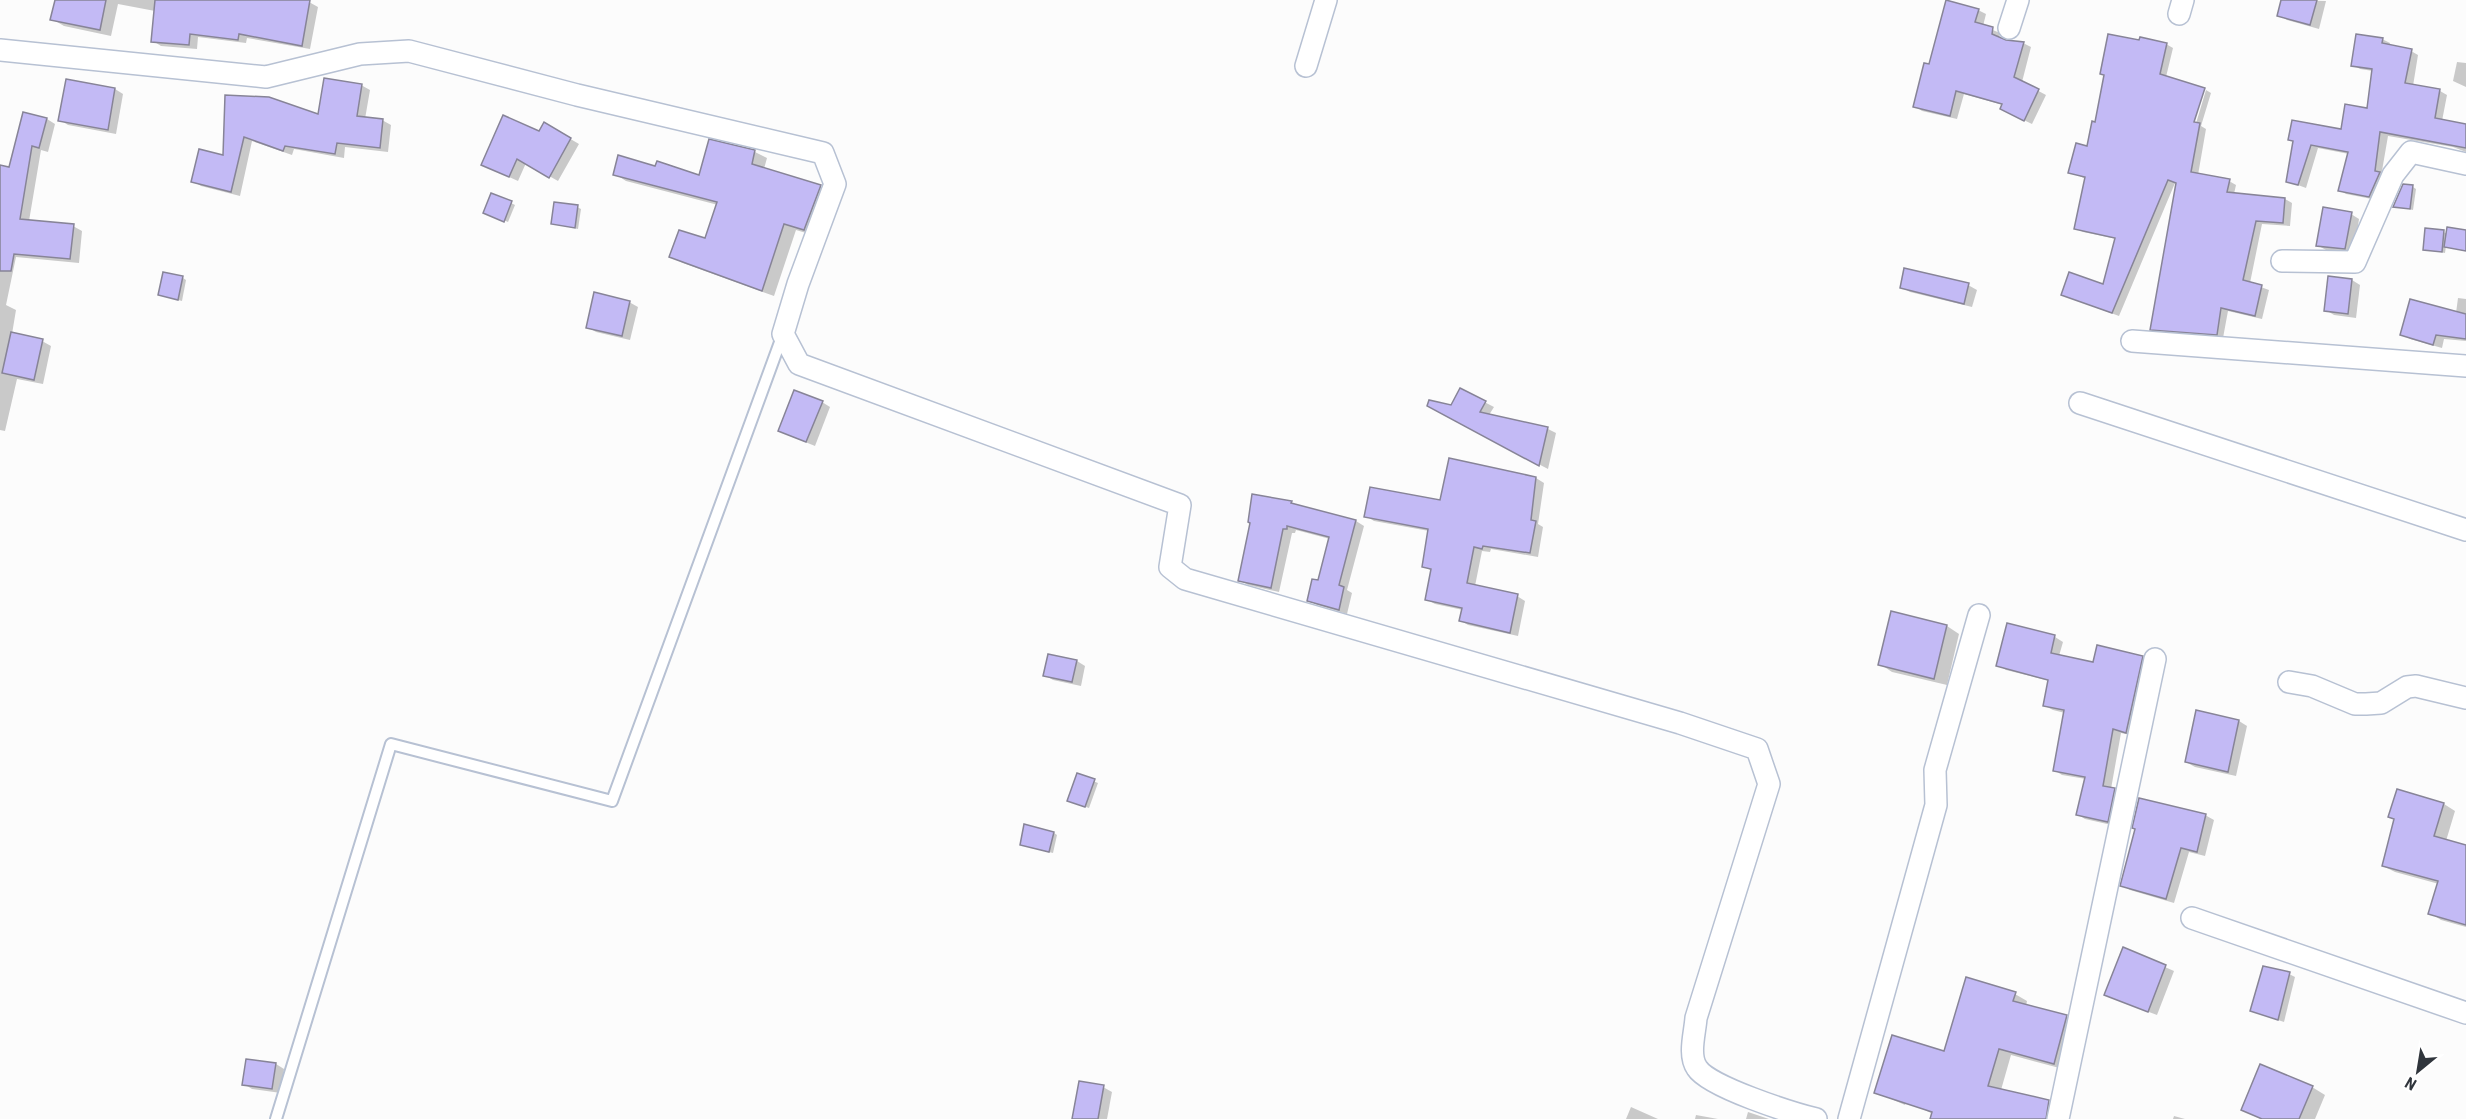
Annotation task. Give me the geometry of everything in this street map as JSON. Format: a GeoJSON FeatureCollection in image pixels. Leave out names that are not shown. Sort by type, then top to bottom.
{"type":"FeatureCollection","features":[{"type":"Feature","properties":{"kind":"street"},"geometry":{"type":"LineString","coordinates":[[1306,66],[1326,0]]}},
{"type":"Feature","properties":{"kind":"street"},"geometry":{"type":"LineString","coordinates":[[2009,28],[2018,0]]}},
{"type":"Feature","properties":{"kind":"street"},"geometry":{"type":"LineString","coordinates":[[0,50],[266,77],[360,54],[409,51],[577,95],[823,153],[836,184],[798,284],[783,334],[799,364],[1180,505],[1170,567],[1185,579],[1680,723],[1757,749],[1769,783],[1696,1018],[1692,1058],[1697,1069],[1708,1079],[1785,1115],[1816,1119]]}},
{"type":"Feature","properties":{"kind":"street"},"geometry":{"type":"LineString","coordinates":[[2282,261],[2355,262],[2392,175],[2411,152],[2466,164]]}},
{"type":"Feature","properties":{"kind":"street"},"geometry":{"type":"LineString","coordinates":[[2132,341],[2466,366]]}},
{"type":"Feature","properties":{"kind":"street"},"geometry":{"type":"LineString","coordinates":[[2080,404],[2466,530]]}},
{"type":"Feature","properties":{"kind":"street"},"geometry":{"type":"LineString","coordinates":[[1849,1119],[1936,805],[1935,770],[1979,615]]}},
{"type":"Feature","properties":{"kind":"street"},"geometry":{"type":"LineString","coordinates":[[2058,1119],[2156,659]]}},
{"type":"Feature","properties":{"kind":"street"},"geometry":{"type":"LineString","coordinates":[[2289,682],[2312,686],[2355,704],[2381,703],[2407,687],[2416,686],[2466,698]]}},
{"type":"Feature","properties":{"kind":"street"},"geometry":{"type":"LineString","coordinates":[[2192,918],[2466,1013]]}},
{"type":"Feature","properties":{"kind":"lane"},"geometry":{"type":"LineString","coordinates":[[276,1119],[391,744],[612,801],[783,334]]}},
{"type":"Feature","properties":{"kind":"building"},"geometry":{"type":"Polygon","coordinates":[[[55,0],[106,0],[100,30],[50,20],[55,0]]]}},
{"type":"Feature","properties":{"kind":"building"},"geometry":{"type":"Polygon","coordinates":[[[155,0],[310,0],[302,46],[239,34],[238,40],[190,34],[189,45],[151,42],[155,0]]]}},
{"type":"Feature","properties":{"kind":"building"},"geometry":{"type":"Polygon","coordinates":[[[1946,0],[1979,9],[1975,22],[1993,27],[1992,34],[2006,40],[2024,42],[2014,77],[2039,89],[2024,121],[2000,109],[2002,104],[1956,91],[1950,116],[1913,107],[1924,63],[1929,64],[1946,0]]]}},
{"type":"Feature","properties":{"kind":"building"},"geometry":{"type":"Polygon","coordinates":[[[2281,0],[2317,0],[2310,25],[2277,16],[2281,0]]]}},
{"type":"Feature","properties":{"kind":"building"},"geometry":{"type":"Polygon","coordinates":[[[2108,34],[2139,40],[2140,37],[2167,43],[2160,74],[2205,88],[2194,122],[2200,123],[2191,172],[2230,179],[2227,192],[2285,198],[2283,223],[2256,221],[2243,280],[2262,285],[2255,316],[2221,308],[2217,335],[2150,330],[2176,183],[2168,180],[2112,313],[2061,295],[2069,272],[2103,284],[2115,238],[2074,229],[2085,177],[2068,173],[2076,143],[2087,146],[2092,121],[2095,122],[2104,75],[2100,74],[2108,34]]]}},
{"type":"Feature","properties":{"kind":"building"},"geometry":{"type":"Polygon","coordinates":[[[2356,34],[2383,38],[2382,43],[2412,49],[2405,83],[2440,89],[2435,118],[2466,124],[2466,148],[2380,132],[2375,171],[2380,172],[2369,197],[2338,191],[2348,152],[2311,145],[2298,185],[2286,182],[2293,141],[2288,140],[2292,120],[2341,129],[2345,104],[2367,108],[2372,69],[2351,66],[2356,34]]]}},
{"type":"Feature","properties":{"kind":"building"},"geometry":{"type":"Polygon","coordinates":[[[324,78],[362,84],[357,116],[383,119],[380,148],[337,143],[335,154],[285,146],[283,151],[244,137],[231,192],[191,182],[199,149],[223,155],[225,95],[269,97],[318,114],[324,78]]]}},
{"type":"Feature","properties":{"kind":"building"},"geometry":{"type":"Polygon","coordinates":[[[66,79],[115,88],[108,130],[58,121],[66,79]]]}},
{"type":"Feature","properties":{"kind":"building"},"geometry":{"type":"Polygon","coordinates":[[[23,112],[47,118],[39,148],[32,146],[20,219],[74,224],[70,259],[14,254],[11,271],[0,271],[0,165],[9,167],[23,112]]]}},
{"type":"Feature","properties":{"kind":"building"},"geometry":{"type":"Polygon","coordinates":[[[503,115],[539,131],[544,122],[571,138],[549,178],[517,159],[509,177],[481,165],[503,115]]]}},
{"type":"Feature","properties":{"kind":"building"},"geometry":{"type":"Polygon","coordinates":[[[709,139],[755,150],[752,164],[821,185],[804,230],[784,224],[762,291],[669,257],[679,230],[705,238],[717,202],[613,175],[618,155],[655,166],[657,161],[699,175],[709,139]]]}},
{"type":"Feature","properties":{"kind":"building"},"geometry":{"type":"Polygon","coordinates":[[[2403,184],[2413,185],[2410,209],[2393,207],[2403,184]]]}},
{"type":"Feature","properties":{"kind":"building"},"geometry":{"type":"Polygon","coordinates":[[[491,193],[512,201],[504,222],[483,213],[491,193]]]}},
{"type":"Feature","properties":{"kind":"building"},"geometry":{"type":"Polygon","coordinates":[[[554,202],[578,205],[575,228],[551,224],[554,202]]]}},
{"type":"Feature","properties":{"kind":"building"},"geometry":{"type":"Polygon","coordinates":[[[2323,207],[2352,212],[2345,249],[2316,246],[2323,207]]]}},
{"type":"Feature","properties":{"kind":"building"},"geometry":{"type":"Polygon","coordinates":[[[2447,227],[2466,230],[2466,251],[2444,247],[2447,227]]]}},
{"type":"Feature","properties":{"kind":"building"},"geometry":{"type":"Polygon","coordinates":[[[2425,228],[2444,230],[2442,252],[2423,250],[2425,228]]]}},
{"type":"Feature","properties":{"kind":"building"},"geometry":{"type":"Polygon","coordinates":[[[1904,268],[1969,283],[1964,304],[1900,288],[1904,268]]]}},
{"type":"Feature","properties":{"kind":"building"},"geometry":{"type":"Polygon","coordinates":[[[163,272],[183,276],[178,300],[158,295],[163,272]]]}},
{"type":"Feature","properties":{"kind":"building"},"geometry":{"type":"Polygon","coordinates":[[[2328,276],[2352,279],[2348,314],[2324,311],[2328,276]]]}},
{"type":"Feature","properties":{"kind":"building"},"geometry":{"type":"Polygon","coordinates":[[[594,292],[630,301],[622,336],[586,328],[594,292]]]}},
{"type":"Feature","properties":{"kind":"building"},"geometry":{"type":"Polygon","coordinates":[[[2410,299],[2466,314],[2466,339],[2436,335],[2433,345],[2400,335],[2410,299]]]}},
{"type":"Feature","properties":{"kind":"building"},"geometry":{"type":"Polygon","coordinates":[[[11,332],[43,339],[34,380],[2,373],[11,332]]]}},
{"type":"Feature","properties":{"kind":"building"},"geometry":{"type":"Polygon","coordinates":[[[1460,388],[1486,401],[1480,412],[1548,427],[1539,466],[1427,406],[1429,400],[1451,405],[1460,388]]]}},
{"type":"Feature","properties":{"kind":"building"},"geometry":{"type":"Polygon","coordinates":[[[794,390],[823,401],[806,442],[778,431],[794,390]]]}},
{"type":"Feature","properties":{"kind":"building"},"geometry":{"type":"Polygon","coordinates":[[[1449,458],[1536,477],[1531,520],[1536,521],[1530,553],[1483,546],[1482,549],[1474,547],[1467,583],[1518,594],[1510,633],[1459,621],[1462,608],[1425,600],[1431,569],[1422,567],[1428,529],[1364,517],[1370,487],[1440,500],[1449,458]]]}},
{"type":"Feature","properties":{"kind":"building"},"geometry":{"type":"Polygon","coordinates":[[[1252,494],[1292,501],[1291,503],[1356,520],[1339,585],[1344,587],[1339,610],[1307,601],[1312,579],[1318,580],[1329,537],[1287,526],[1287,529],[1283,529],[1271,588],[1238,581],[1250,523],[1248,522],[1252,494]]]}},
{"type":"Feature","properties":{"kind":"building"},"geometry":{"type":"Polygon","coordinates":[[[1891,611],[1947,625],[1934,679],[1878,665],[1891,611]]]}},
{"type":"Feature","properties":{"kind":"building"},"geometry":{"type":"Polygon","coordinates":[[[2007,623],[2055,635],[2051,653],[2093,662],[2097,645],[2143,656],[2126,733],[2113,729],[2103,786],[2115,788],[2108,822],[2076,815],[2085,777],[2053,771],[2064,710],[2043,706],[2048,680],[1996,666],[2007,623]]]}},
{"type":"Feature","properties":{"kind":"building"},"geometry":{"type":"Polygon","coordinates":[[[1048,654],[1077,660],[1072,682],[1043,676],[1048,654]]]}},
{"type":"Feature","properties":{"kind":"building"},"geometry":{"type":"Polygon","coordinates":[[[2196,710],[2239,720],[2228,772],[2185,762],[2196,710]]]}},
{"type":"Feature","properties":{"kind":"building"},"geometry":{"type":"Polygon","coordinates":[[[1077,773],[1095,779],[1085,807],[1067,801],[1077,773]]]}},
{"type":"Feature","properties":{"kind":"building"},"geometry":{"type":"Polygon","coordinates":[[[2397,789],[2444,803],[2434,836],[2466,845],[2466,925],[2428,914],[2438,881],[2382,866],[2394,819],[2388,817],[2397,789]]]}},
{"type":"Feature","properties":{"kind":"building"},"geometry":{"type":"Polygon","coordinates":[[[2139,798],[2206,814],[2197,852],[2181,848],[2166,899],[2120,886],[2135,829],[2132,828],[2139,798]]]}},
{"type":"Feature","properties":{"kind":"building"},"geometry":{"type":"Polygon","coordinates":[[[1024,824],[1054,832],[1049,852],[1020,845],[1024,824]]]}},
{"type":"Feature","properties":{"kind":"building"},"geometry":{"type":"Polygon","coordinates":[[[2123,947],[2166,965],[2148,1012],[2104,995],[2123,947]]]}},
{"type":"Feature","properties":{"kind":"building"},"geometry":{"type":"Polygon","coordinates":[[[2263,966],[2290,972],[2278,1020],[2250,1011],[2263,966]]]}},
{"type":"Feature","properties":{"kind":"building"},"geometry":{"type":"Polygon","coordinates":[[[1966,977],[2016,992],[2013,1001],[2067,1015],[2054,1064],[1999,1049],[1988,1086],[2049,1100],[2046,1119],[1930,1119],[1932,1112],[1874,1093],[1892,1035],[1944,1051],[1966,977]]]}},
{"type":"Feature","properties":{"kind":"building"},"geometry":{"type":"Polygon","coordinates":[[[246,1059],[276,1063],[272,1089],[242,1085],[246,1059]]]}},
{"type":"Feature","properties":{"kind":"building"},"geometry":{"type":"Polygon","coordinates":[[[2260,1064],[2313,1086],[2299,1119],[2262,1119],[2241,1110],[2260,1064]]]}},
{"type":"Feature","properties":{"kind":"building"},"geometry":{"type":"Polygon","coordinates":[[[1079,1081],[1104,1085],[1098,1119],[1072,1119],[1079,1081]]]}}]}
